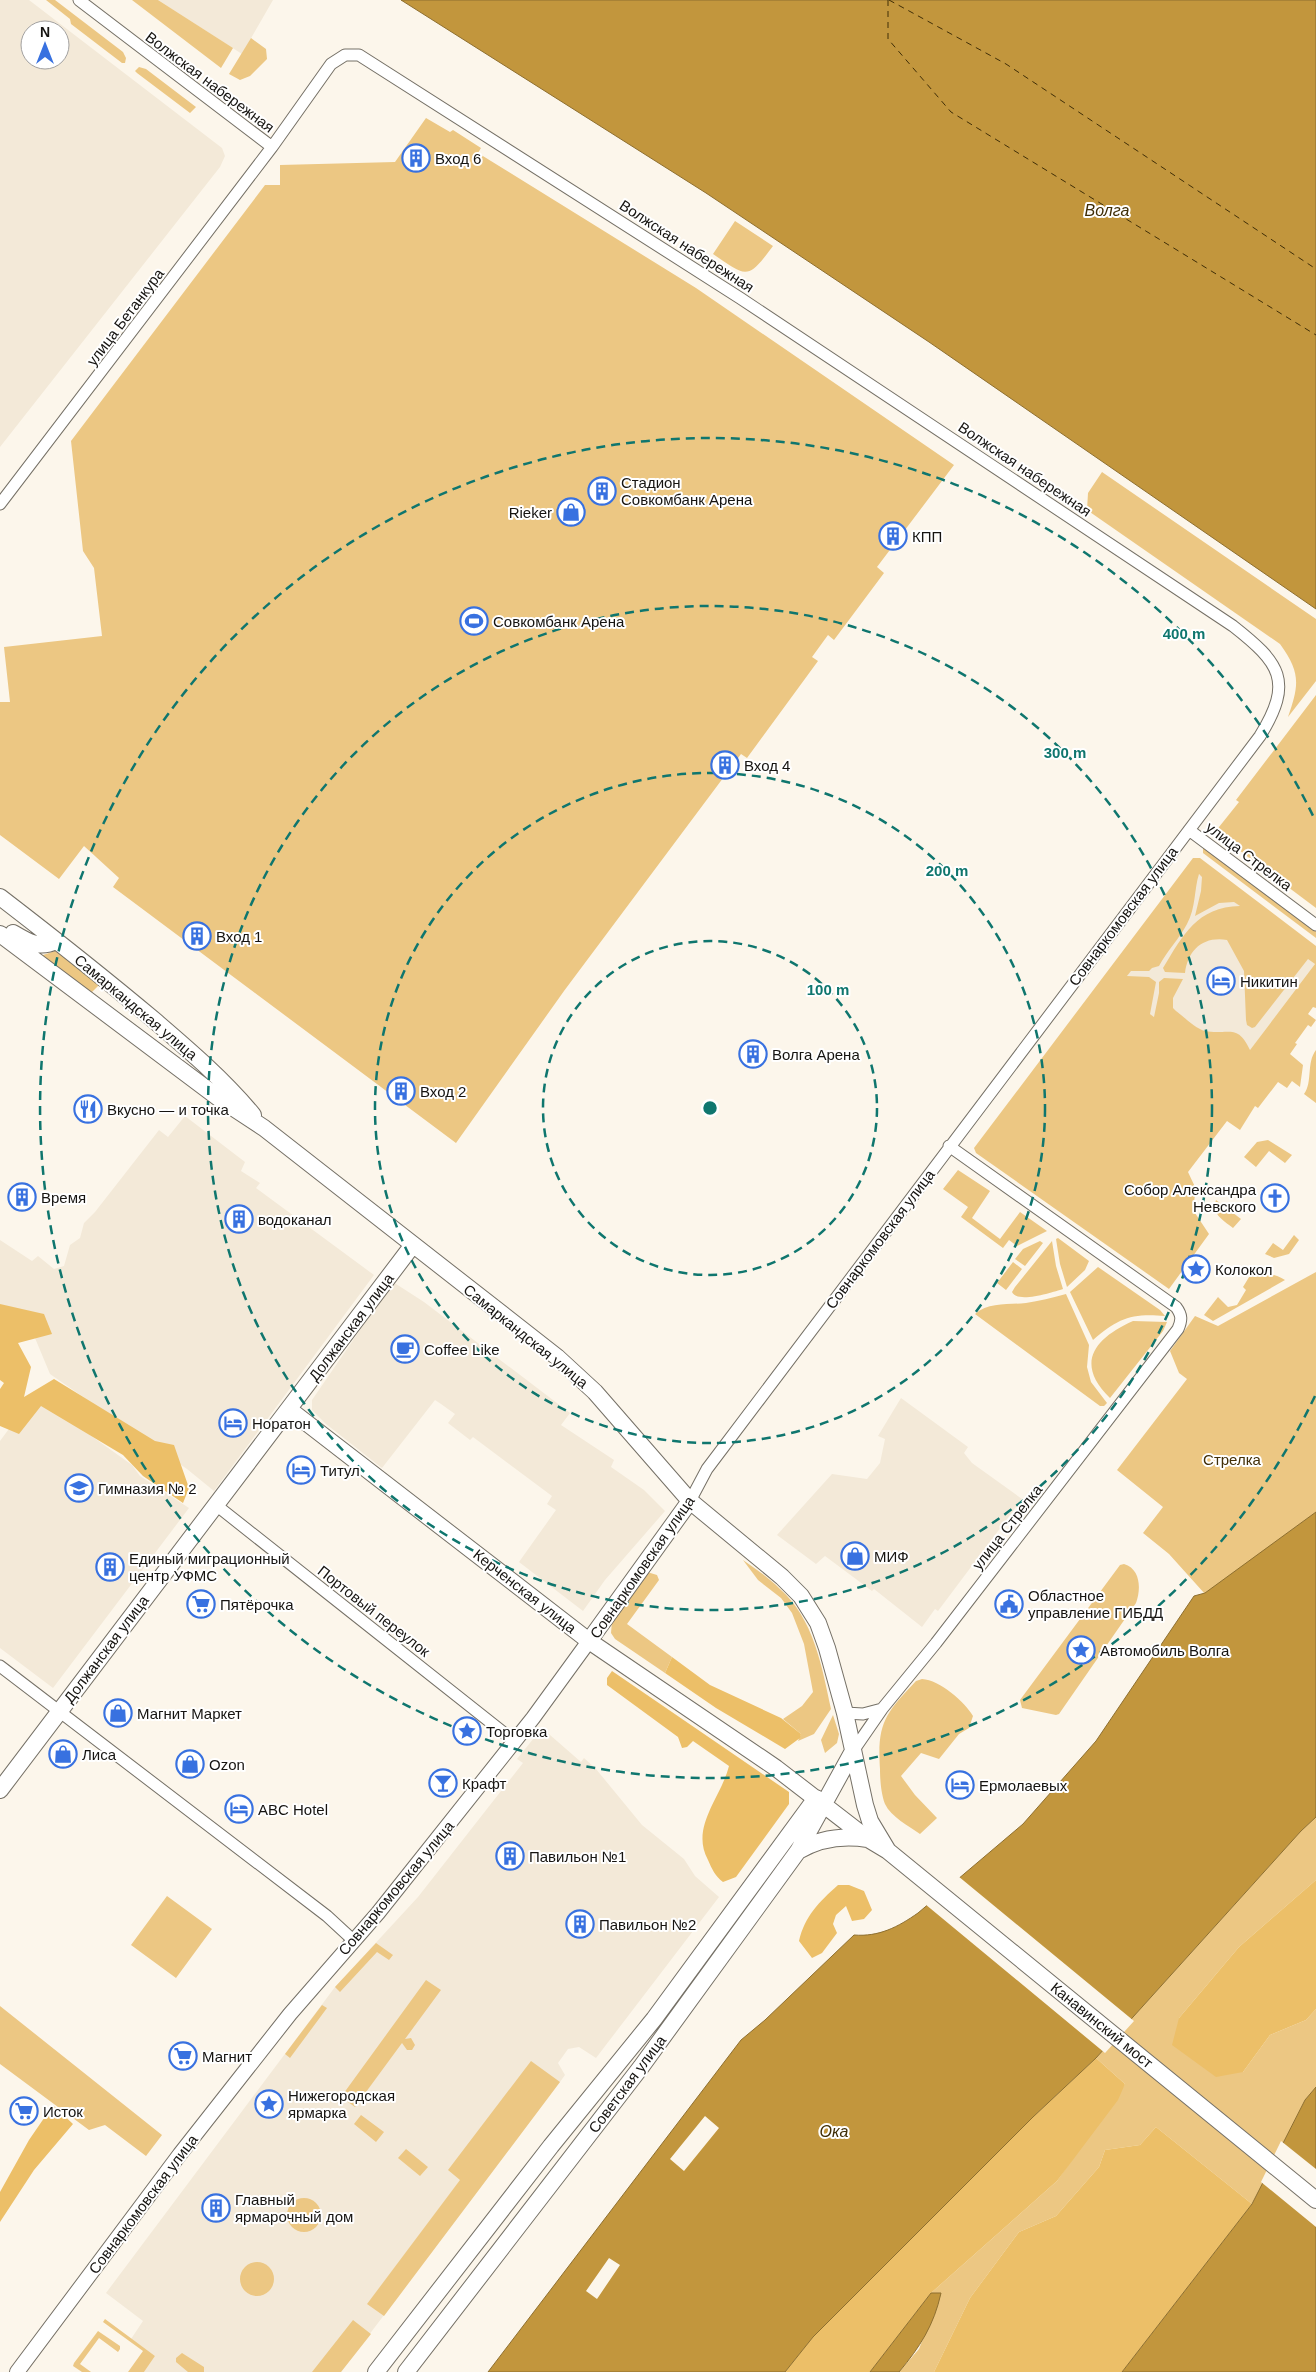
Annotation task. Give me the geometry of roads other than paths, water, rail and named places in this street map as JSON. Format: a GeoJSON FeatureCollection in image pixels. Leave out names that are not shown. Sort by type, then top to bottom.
{"type":"FeatureCollection","features":[{"type":"Feature","properties":{"kind":"main road","name":"Самаркандская улица"},"geometry":{"type":"LineString","coordinates":[[0,897],[106,979],[232,1090],[264,1128]]}},
{"type":"Feature","properties":{"kind":"main road"},"geometry":{"type":"LineString","coordinates":[[0,926],[36,945],[46,945],[56,941]]}},
{"type":"Feature","properties":{"kind":"main road","name":"Самаркандская улица"},"geometry":{"type":"LineString","coordinates":[[0,934],[220,1099],[264,1128],[412,1246],[557,1357],[595,1392],[690,1501],[782,1576],[801,1596],[818,1623],[845,1713],[865,1805],[870,1821],[888,1851]]}},
{"type":"Feature","properties":{"kind":"main road","name":"Должанская улица"},"geometry":{"type":"LineString","coordinates":[[0,1790],[59,1710],[290,1410],[412,1246]]}},
{"type":"Feature","properties":{"kind":"main road","name":"Керченская улица"},"geometry":{"type":"LineString","coordinates":[[290,1410],[590,1641],[692,1709],[820,1801],[868,1839],[888,1851]]}},
{"type":"Feature","properties":{"kind":"main road","name":"Совнаркомовская улица"},"geometry":{"type":"LineString","coordinates":[[590,1641],[690,1501]]}},
{"type":"Feature","properties":{"kind":"main road"},"geometry":{"type":"LineString","coordinates":[[798,1852],[820,1801],[853,1751]]}},
{"type":"Feature","properties":{"kind":"main road","name":"Советская улица"},"geometry":{"type":"LineString","coordinates":[[376,2372],[557,2139],[654,2019],[820,1801]]}},
{"type":"Feature","properties":{"kind":"main road","name":"Советская улица"},"geometry":{"type":"LineString","coordinates":[[406,2372],[636,2073],[798,1852],[811,1844],[834,1838],[868,1839]]}},
{"type":"Feature","properties":{"kind":"main road","name":"Канавинский мост"},"geometry":{"type":"LineString","coordinates":[[888,1851],[1316,2200]]}},
{"type":"Feature","properties":{"kind":"street","name":"Волжская набережная"},"geometry":{"type":"LineString","coordinates":[[79,0],[272,147],[331,64],[345,55],[359,55],[374,62],[740,298],[1234,626],[1262,648],[1274,665],[1279,679],[1280,697]]}},
{"type":"Feature","properties":{"kind":"street","name":"улица Бетанкура"},"geometry":{"type":"LineString","coordinates":[[0,504],[272,147]]}},
{"type":"Feature","properties":{"kind":"street","name":"Совнаркомовская улица"},"geometry":{"type":"LineString","coordinates":[[690,1501],[707,1469],[1260,736],[1280,697]]}},
{"type":"Feature","properties":{"kind":"street","name":"улица Стрелка"},"geometry":{"type":"LineString","coordinates":[[1189,830],[1316,925]]}},
{"type":"Feature","properties":{"kind":"street","name":"улица Стрелка"},"geometry":{"type":"LineString","coordinates":[[853,1751],[882,1709],[936,1643],[1178,1328],[1181,1320],[1180,1312],[1176,1307],[950,1146]]}},
{"type":"Feature","properties":{"kind":"street","name":"Портовый переулок"},"geometry":{"type":"LineString","coordinates":[[216,1505],[514,1741]]}},
{"type":"Feature","properties":{"kind":"street","name":"Совнаркомовская улица"},"geometry":{"type":"LineString","coordinates":[[17,2372],[180,2154],[290,2014],[378,1913],[514,1741],[590,1641]]}},
{"type":"Feature","properties":{"kind":"street"},"geometry":{"type":"LineString","coordinates":[[0,1666],[327,1916],[353,1940]]}},
{"type":"Feature","properties":{"kind":"street"},"geometry":{"type":"LineString","coordinates":[[845,1713],[863,1714],[882,1709]]}},
{"type":"Feature","properties":{"kind":"water","name":"Волга"},"geometry":{"type":"Polygon","coordinates":[[[401,0],[1316,0],[1316,609],[929,342],[706,193],[401,0]]]}},
{"type":"Feature","properties":{"kind":"water","name":"Ока"},"geometry":{"type":"Polygon","coordinates":[[[1316,1512],[1316,1817],[1301,1831],[1096,2058],[1033,2117],[813,2337],[785,2372],[488,2372],[741,2040],[765,2020],[854,1935],[880,1933],[896,1927],[911,1918],[1023,1824],[1096,1741],[1194,1596],[1205,1593],[1316,1512]]]}},
{"type":"Feature","properties":{"kind":"water"},"geometry":{"type":"Polygon","coordinates":[[[1316,2087],[1316,2372],[1122,2372],[1252,2204],[1305,2100],[1316,2087]]]}},
{"type":"Feature","properties":{"kind":"water"},"geometry":{"type":"Polygon","coordinates":[[[931,2293],[941,2293],[938,2305],[925,2335],[907,2363],[899,2372],[870,2372],[931,2293]]]}},
{"type":"Feature","properties":{"kind":"place","name":"Вход 6"},"geometry":{"type":"Point","coordinates":[416,158]}},
{"type":"Feature","properties":{"kind":"place","name":"Стадион Совкомбанк Арена"},"geometry":{"type":"Point","coordinates":[602,491]}},
{"type":"Feature","properties":{"kind":"place","name":"Rieker"},"geometry":{"type":"Point","coordinates":[571,512]}},
{"type":"Feature","properties":{"kind":"place","name":"КПП"},"geometry":{"type":"Point","coordinates":[893,536]}},
{"type":"Feature","properties":{"kind":"place","name":"Совкомбанк Арена"},"geometry":{"type":"Point","coordinates":[474,621]}},
{"type":"Feature","properties":{"kind":"place","name":"Вход 4"},"geometry":{"type":"Point","coordinates":[725,765]}},
{"type":"Feature","properties":{"kind":"place","name":"Вход 1"},"geometry":{"type":"Point","coordinates":[197,936]}},
{"type":"Feature","properties":{"kind":"place","name":"Никитин"},"geometry":{"type":"Point","coordinates":[1221,981]}},
{"type":"Feature","properties":{"kind":"place","name":"Волга Арена"},"geometry":{"type":"Point","coordinates":[753,1054]}},
{"type":"Feature","properties":{"kind":"place","name":"Вход 2"},"geometry":{"type":"Point","coordinates":[401,1091]}},
{"type":"Feature","properties":{"kind":"place","name":"Вкусно — и точка"},"geometry":{"type":"Point","coordinates":[88,1109]}},
{"type":"Feature","properties":{"kind":"place","name":"Время"},"geometry":{"type":"Point","coordinates":[22,1197]}},
{"type":"Feature","properties":{"kind":"place","name":"Собор Александра Невского"},"geometry":{"type":"Point","coordinates":[1275,1198]}},
{"type":"Feature","properties":{"kind":"place","name":"водоканал"},"geometry":{"type":"Point","coordinates":[239,1219]}},
{"type":"Feature","properties":{"kind":"place","name":"Колокол"},"geometry":{"type":"Point","coordinates":[1196,1269]}},
{"type":"Feature","properties":{"kind":"place","name":"Coffee Like"},"geometry":{"type":"Point","coordinates":[405,1349]}},
{"type":"Feature","properties":{"kind":"place","name":"Норатон"},"geometry":{"type":"Point","coordinates":[233,1423]}},
{"type":"Feature","properties":{"kind":"place","name":"Титул"},"geometry":{"type":"Point","coordinates":[301,1470]}},
{"type":"Feature","properties":{"kind":"place","name":"Гимназия № 2"},"geometry":{"type":"Point","coordinates":[79,1488]}},
{"type":"Feature","properties":{"kind":"place","name":"МИФ"},"geometry":{"type":"Point","coordinates":[855,1556]}},
{"type":"Feature","properties":{"kind":"place","name":"Единый миграционный центр УФМС"},"geometry":{"type":"Point","coordinates":[110,1567]}},
{"type":"Feature","properties":{"kind":"place","name":"Пятёрочка"},"geometry":{"type":"Point","coordinates":[201,1604]}},
{"type":"Feature","properties":{"kind":"place","name":"Областное управление ГИБДД"},"geometry":{"type":"Point","coordinates":[1009,1604]}},
{"type":"Feature","properties":{"kind":"place","name":"Автомобиль Волга"},"geometry":{"type":"Point","coordinates":[1081,1650]}},
{"type":"Feature","properties":{"kind":"place","name":"Магнит Маркет"},"geometry":{"type":"Point","coordinates":[118,1713]}},
{"type":"Feature","properties":{"kind":"place","name":"Торговка"},"geometry":{"type":"Point","coordinates":[467,1731]}},
{"type":"Feature","properties":{"kind":"place","name":"Лиса"},"geometry":{"type":"Point","coordinates":[63,1754]}},
{"type":"Feature","properties":{"kind":"place","name":"Ozon"},"geometry":{"type":"Point","coordinates":[190,1764]}},
{"type":"Feature","properties":{"kind":"place","name":"Крафт"},"geometry":{"type":"Point","coordinates":[443,1783]}},
{"type":"Feature","properties":{"kind":"place","name":"Ермолаевых"},"geometry":{"type":"Point","coordinates":[960,1785]}},
{"type":"Feature","properties":{"kind":"place","name":"ABC Hotel"},"geometry":{"type":"Point","coordinates":[239,1809]}},
{"type":"Feature","properties":{"kind":"place","name":"Павильон №1"},"geometry":{"type":"Point","coordinates":[510,1856]}},
{"type":"Feature","properties":{"kind":"place","name":"Павильон №2"},"geometry":{"type":"Point","coordinates":[580,1924]}},
{"type":"Feature","properties":{"kind":"place","name":"Магнит"},"geometry":{"type":"Point","coordinates":[183,2056]}},
{"type":"Feature","properties":{"kind":"place","name":"Нижегородская ярмарка"},"geometry":{"type":"Point","coordinates":[269,2104]}},
{"type":"Feature","properties":{"kind":"place","name":"Исток"},"geometry":{"type":"Point","coordinates":[24,2111]}},
{"type":"Feature","properties":{"kind":"place","name":"Главный ярмарочный дом"},"geometry":{"type":"Point","coordinates":[216,2208]}},
{"type":"Feature","properties":{"kind":"park label","name":"Стрелка"},"geometry":{"type":"Point","coordinates":[1232,1459]}}]}
